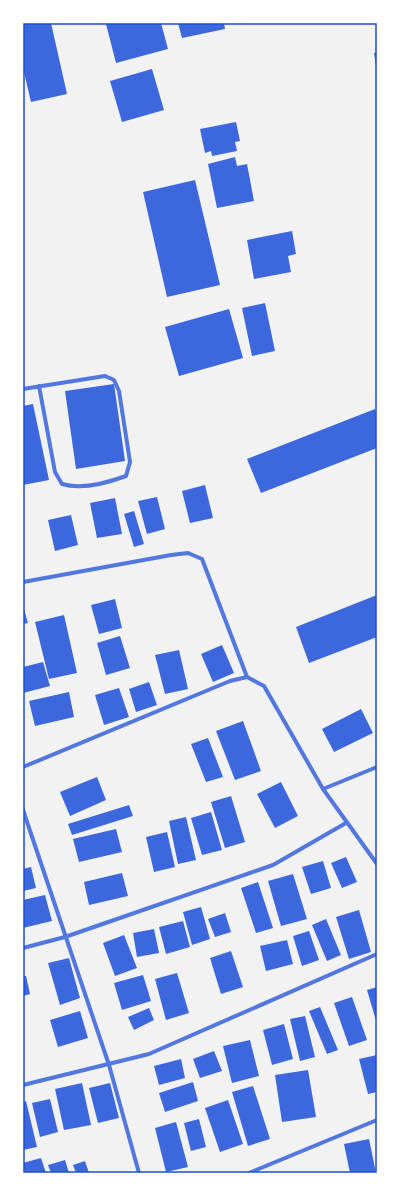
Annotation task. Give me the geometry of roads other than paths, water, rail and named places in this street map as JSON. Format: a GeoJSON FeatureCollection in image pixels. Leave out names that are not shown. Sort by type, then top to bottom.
{"type":"FeatureCollection","features":[{"type":"Feature","properties":{"kind":"street"},"geometry":{"type":"LineString","coordinates":[[23,389],[40,386],[105,376],[114,380],[119,391],[130,462],[126,476],[113,482],[72,487],[62,484],[55,472],[40,386]]}},
{"type":"Feature","properties":{"kind":"street"},"geometry":{"type":"LineString","coordinates":[[23,582],[188,553],[202,559],[247,677]]}},
{"type":"Feature","properties":{"kind":"street"},"geometry":{"type":"LineString","coordinates":[[23,767],[230,681],[247,677],[264,686],[323,789],[346,823],[377,864]]}},
{"type":"Feature","properties":{"kind":"street"},"geometry":{"type":"LineString","coordinates":[[323,789],[377,767]]}},
{"type":"Feature","properties":{"kind":"street"},"geometry":{"type":"LineString","coordinates":[[23,810],[109,1065],[139,1173]]}},
{"type":"Feature","properties":{"kind":"street"},"geometry":{"type":"LineString","coordinates":[[23,948],[65,937],[273,865],[346,823]]}},
{"type":"Feature","properties":{"kind":"street"},"geometry":{"type":"LineString","coordinates":[[23,1085],[149,1054],[377,954]]}},
{"type":"Feature","properties":{"kind":"street"},"geometry":{"type":"LineString","coordinates":[[249,1173],[377,1120]]}}]}
